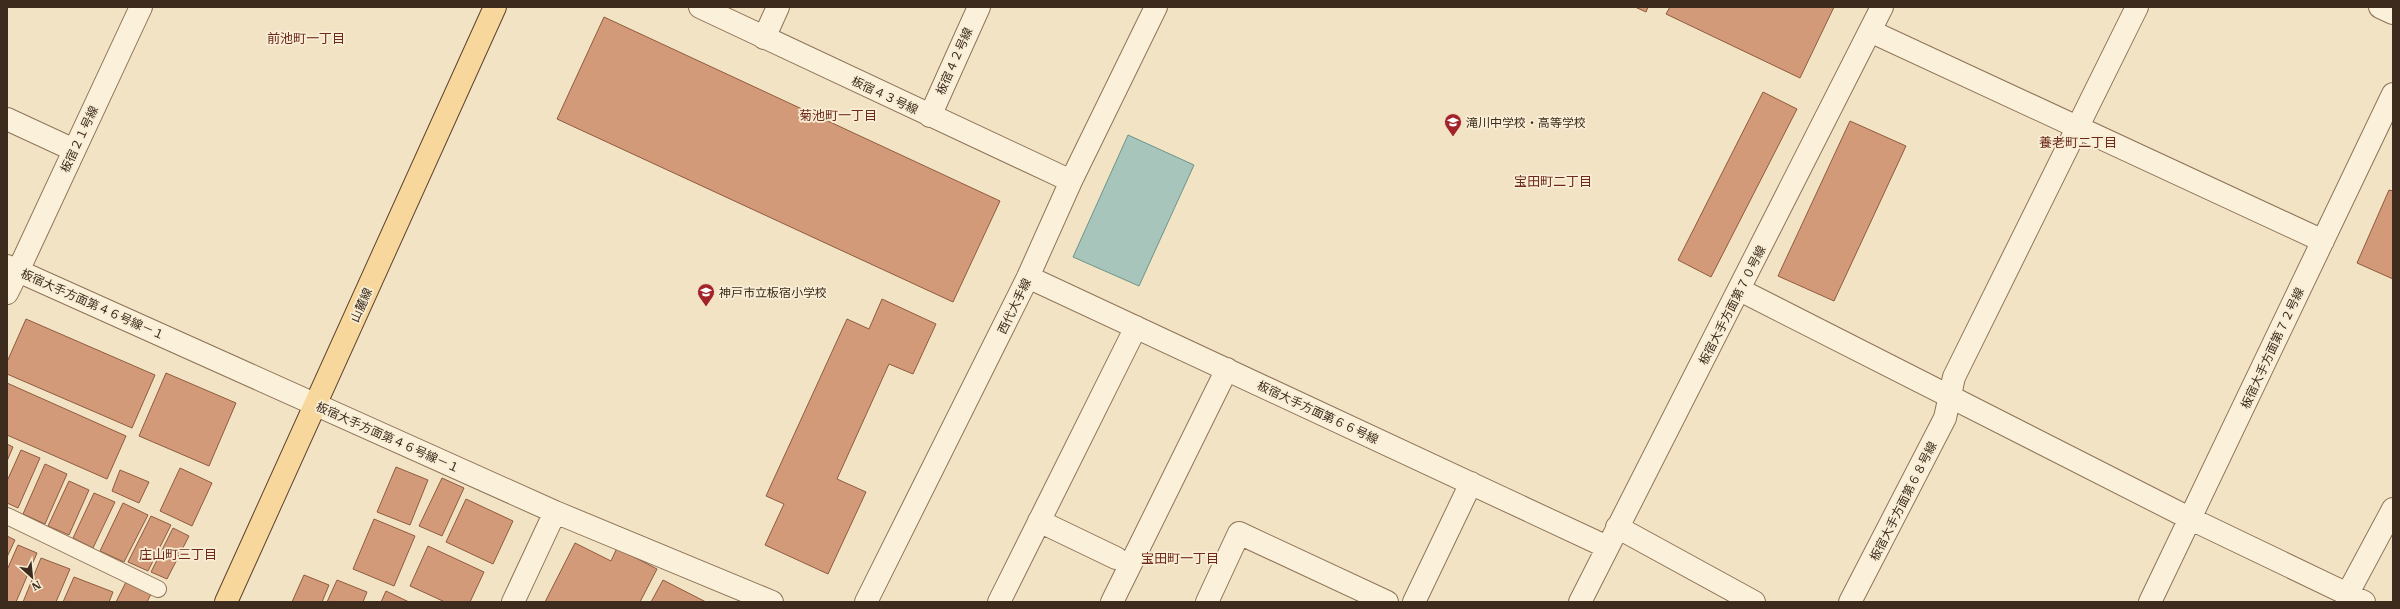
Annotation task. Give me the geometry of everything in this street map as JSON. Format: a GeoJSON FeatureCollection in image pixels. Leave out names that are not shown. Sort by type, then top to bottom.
{"type":"FeatureCollection","features":[{"type":"Feature","properties":{"kind":"main road","name":"山麓線"},"geometry":{"type":"LineString","coordinates":[[226,602],[495,7]]}},
{"type":"Feature","properties":{"kind":"street","name":"板宿２１号線"},"geometry":{"type":"LineString","coordinates":[[7,293],[12,269],[74,150],[141,7]]}},
{"type":"Feature","properties":{"kind":"street","name":"板宿４３号線"},"geometry":{"type":"LineString","coordinates":[[700,7],[1071,181]]}},
{"type":"Feature","properties":{"kind":"street"},"geometry":{"type":"LineString","coordinates":[[764,38],[778,7]]}},
{"type":"Feature","properties":{"kind":"street","name":"板宿４２号線"},"geometry":{"type":"LineString","coordinates":[[930,116],[979,7]]}},
{"type":"Feature","properties":{"kind":"street","name":"西代大手線"},"geometry":{"type":"LineString","coordinates":[[866,602],[1028,277],[1071,181],[1156,7]]}},
{"type":"Feature","properties":{"kind":"street","name":"板宿大手方面第７０号線"},"geometry":{"type":"LineString","coordinates":[[1580,602],[1617,527],[1740,290],[1882,7]]}},
{"type":"Feature","properties":{"kind":"street","name":"板宿大手方面第６８号線"},"geometry":{"type":"LineString","coordinates":[[1850,602],[1945,418],[1954,377],[2137,7]]}},
{"type":"Feature","properties":{"kind":"street"},"geometry":{"type":"LineString","coordinates":[[2380,7],[2393,13]]}},
{"type":"Feature","properties":{"kind":"street"},"geometry":{"type":"LineString","coordinates":[[1870,31],[2323,241]]}},
{"type":"Feature","properties":{"kind":"street","name":"板宿大手方面第７２号線"},"geometry":{"type":"LineString","coordinates":[[2150,602],[2393,94]]}},
{"type":"Feature","properties":{"kind":"street"},"geometry":{"type":"LineString","coordinates":[[7,119],[74,150]]}},
{"type":"Feature","properties":{"kind":"street","name":"板宿大手方面第４６号線－１"},"geometry":{"type":"LineString","coordinates":[[12,269],[555,512],[772,602]]}},
{"type":"Feature","properties":{"kind":"street","name":"板宿大手方面第６６号線"},"geometry":{"type":"LineString","coordinates":[[1028,277],[1607,547]]}},
{"type":"Feature","properties":{"kind":"street"},"geometry":{"type":"LineString","coordinates":[[1740,290],[1950,398],[2191,519],[2356,598],[2393,509]]}},
{"type":"Feature","properties":{"kind":"street"},"geometry":{"type":"LineString","coordinates":[[999,602],[1136,327]]}},
{"type":"Feature","properties":{"kind":"street"},"geometry":{"type":"LineString","coordinates":[[1112,602],[1227,369]]}},
{"type":"Feature","properties":{"kind":"street"},"geometry":{"type":"LineString","coordinates":[[1414,602],[1471,483]]}},
{"type":"Feature","properties":{"kind":"street"},"geometry":{"type":"LineString","coordinates":[[513,602],[555,512]]}},
{"type":"Feature","properties":{"kind":"street"},"geometry":{"type":"LineString","coordinates":[[1039,521],[1116,558]]}},
{"type":"Feature","properties":{"kind":"street"},"geometry":{"type":"LineString","coordinates":[[1617,527],[1754,602]]}},
{"type":"Feature","properties":{"kind":"street"},"geometry":{"type":"LineString","coordinates":[[1207,602],[1239,533],[1385,602]]}},
{"type":"Feature","properties":{"kind":"lane"},"geometry":{"type":"LineString","coordinates":[[7,516],[158,589]]}},
{"type":"Feature","properties":{"kind":"water"},"geometry":{"type":"Polygon","coordinates":[[[1128,135],[1194,165],[1139,286],[1073,257],[1128,135]]]}},
{"type":"Feature","properties":{"kind":"building"},"geometry":{"type":"Polygon","coordinates":[[[1635,7],[1648,7],[1646,12],[1635,7]]]}},
{"type":"Feature","properties":{"kind":"building"},"geometry":{"type":"Polygon","coordinates":[[[1670,7],[1834,7],[1800,78],[1666,14],[1670,7]]]}},
{"type":"Feature","properties":{"kind":"building"},"geometry":{"type":"Polygon","coordinates":[[[604,17],[1000,201],[953,302],[557,119],[604,17]]]}},
{"type":"Feature","properties":{"kind":"building"},"geometry":{"type":"Polygon","coordinates":[[[1763,92],[1797,109],[1711,277],[1678,260],[1763,92]]]}},
{"type":"Feature","properties":{"kind":"building"},"geometry":{"type":"Polygon","coordinates":[[[1850,121],[1906,146],[1834,301],[1778,276],[1850,121]]]}},
{"type":"Feature","properties":{"kind":"building"},"geometry":{"type":"Polygon","coordinates":[[[2389,190],[2393,191],[2393,279],[2357,263],[2389,190]]]}},
{"type":"Feature","properties":{"kind":"building"},"geometry":{"type":"Polygon","coordinates":[[[882,299],[936,324],[913,374],[889,364],[837,479],[866,492],[828,574],[765,545],[784,504],[766,496],[847,319],[869,329],[882,299]]]}},
{"type":"Feature","properties":{"kind":"building"},"geometry":{"type":"Polygon","coordinates":[[[26,319],[155,375],[132,428],[7,374],[7,362],[26,319]]]}},
{"type":"Feature","properties":{"kind":"building"},"geometry":{"type":"Polygon","coordinates":[[[166,373],[236,403],[209,466],[139,436],[166,373]]]}},
{"type":"Feature","properties":{"kind":"building"},"geometry":{"type":"Polygon","coordinates":[[[7,383],[126,436],[107,479],[7,435],[7,383]]]}},
{"type":"Feature","properties":{"kind":"building"},"geometry":{"type":"Polygon","coordinates":[[[7,444],[13,447],[7,461],[7,444]]]}},
{"type":"Feature","properties":{"kind":"building"},"geometry":{"type":"Polygon","coordinates":[[[21,450],[40,458],[18,508],[7,503],[7,481],[21,450]]]}},
{"type":"Feature","properties":{"kind":"building"},"geometry":{"type":"Polygon","coordinates":[[[45,464],[67,474],[45,524],[23,514],[45,464]]]}},
{"type":"Feature","properties":{"kind":"building"},"geometry":{"type":"Polygon","coordinates":[[[396,467],[428,480],[410,525],[377,512],[396,467]]]}},
{"type":"Feature","properties":{"kind":"building"},"geometry":{"type":"Polygon","coordinates":[[[180,468],[212,483],[192,526],[160,511],[180,468]]]}},
{"type":"Feature","properties":{"kind":"building"},"geometry":{"type":"Polygon","coordinates":[[[120,470],[149,482],[139,503],[112,491],[120,470]]]}},
{"type":"Feature","properties":{"kind":"building"},"geometry":{"type":"Polygon","coordinates":[[[442,478],[464,488],[442,536],[419,526],[442,478]]]}},
{"type":"Feature","properties":{"kind":"building"},"geometry":{"type":"Polygon","coordinates":[[[69,481],[89,490],[69,535],[48,526],[69,481]]]}},
{"type":"Feature","properties":{"kind":"building"},"geometry":{"type":"Polygon","coordinates":[[[94,493],[115,502],[93,548],[73,538],[94,493]]]}},
{"type":"Feature","properties":{"kind":"building"},"geometry":{"type":"Polygon","coordinates":[[[466,499],[513,521],[493,564],[446,542],[466,499]]]}},
{"type":"Feature","properties":{"kind":"building"},"geometry":{"type":"Polygon","coordinates":[[[123,503],[148,515],[124,562],[100,551],[123,503]]]}},
{"type":"Feature","properties":{"kind":"building"},"geometry":{"type":"Polygon","coordinates":[[[151,516],[171,525],[148,571],[128,562],[151,516]]]}},
{"type":"Feature","properties":{"kind":"building"},"geometry":{"type":"Polygon","coordinates":[[[374,519],[415,536],[394,586],[353,569],[374,519]]]}},
{"type":"Feature","properties":{"kind":"building"},"geometry":{"type":"Polygon","coordinates":[[[173,528],[189,536],[167,579],[151,572],[173,528]]]}},
{"type":"Feature","properties":{"kind":"building"},"geometry":{"type":"Polygon","coordinates":[[[7,536],[15,540],[7,557],[7,536]]]}},
{"type":"Feature","properties":{"kind":"building"},"geometry":{"type":"Polygon","coordinates":[[[575,543],[611,561],[617,548],[657,569],[640,602],[545,602],[575,543]]]}},
{"type":"Feature","properties":{"kind":"building"},"geometry":{"type":"Polygon","coordinates":[[[18,545],[37,553],[16,602],[7,602],[7,570],[18,545]]]}},
{"type":"Feature","properties":{"kind":"building"},"geometry":{"type":"Polygon","coordinates":[[[428,546],[484,572],[470,602],[445,602],[410,586],[428,546]]]}},
{"type":"Feature","properties":{"kind":"building"},"geometry":{"type":"Polygon","coordinates":[[[41,558],[70,569],[56,602],[23,602],[41,558]]]}},
{"type":"Feature","properties":{"kind":"building"},"geometry":{"type":"Polygon","coordinates":[[[304,575],[329,585],[322,602],[292,602],[304,575]]]}},
{"type":"Feature","properties":{"kind":"building"},"geometry":{"type":"Polygon","coordinates":[[[74,577],[113,592],[109,602],[63,602],[74,577]]]}},
{"type":"Feature","properties":{"kind":"building"},"geometry":{"type":"Polygon","coordinates":[[[337,580],[367,592],[363,602],[327,602],[337,580]]]}},
{"type":"Feature","properties":{"kind":"building"},"geometry":{"type":"Polygon","coordinates":[[[663,580],[706,602],[651,602],[663,580]]]}},
{"type":"Feature","properties":{"kind":"building"},"geometry":{"type":"Polygon","coordinates":[[[126,582],[151,594],[147,602],[116,602],[126,582]]]}},
{"type":"Feature","properties":{"kind":"building"},"geometry":{"type":"Polygon","coordinates":[[[386,591],[409,602],[381,602],[386,591]]]}},
{"type":"Feature","properties":{"kind":"place","name":"滝川中学校・高等学校"},"geometry":{"type":"Point","coordinates":[1453,137]}},
{"type":"Feature","properties":{"kind":"place","name":"神戸市立板宿小学校"},"geometry":{"type":"Point","coordinates":[706,307]}},
{"type":"Feature","properties":{"kind":"district","name":"前池町一丁目"},"geometry":{"type":"Point","coordinates":[306,38]}},
{"type":"Feature","properties":{"kind":"district","name":"菊池町一丁目"},"geometry":{"type":"Point","coordinates":[838,115]}},
{"type":"Feature","properties":{"kind":"district","name":"養老町二丁目"},"geometry":{"type":"Point","coordinates":[2078,142]}},
{"type":"Feature","properties":{"kind":"district","name":"宝田町二丁目"},"geometry":{"type":"Point","coordinates":[1553,181]}},
{"type":"Feature","properties":{"kind":"district","name":"庄山町三丁目"},"geometry":{"type":"Point","coordinates":[178,554]}},
{"type":"Feature","properties":{"kind":"district","name":"宝田町一丁目"},"geometry":{"type":"Point","coordinates":[1180,558]}}]}
